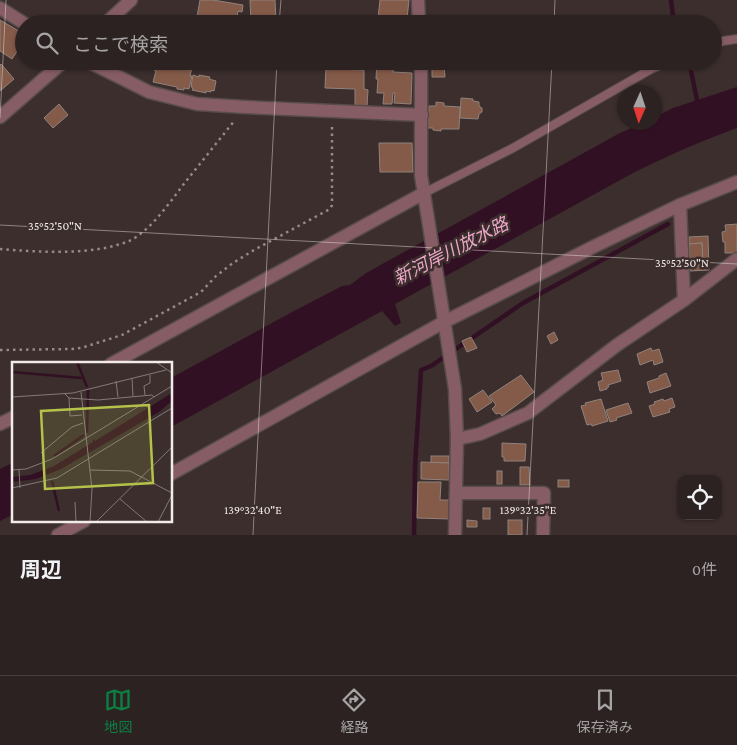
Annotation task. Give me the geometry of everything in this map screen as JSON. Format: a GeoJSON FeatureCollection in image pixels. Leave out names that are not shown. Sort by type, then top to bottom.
{"type":"FeatureCollection","features":[{"type":"Feature","properties":{"kind":"street"},"geometry":{"type":"LineString","coordinates":[[115,15],[131,0]]}},
{"type":"Feature","properties":{"kind":"street"},"geometry":{"type":"LineString","coordinates":[[418,0],[419,15]]}},
{"type":"Feature","properties":{"kind":"street"},"geometry":{"type":"LineString","coordinates":[[0,8],[15,18]]}},
{"type":"Feature","properties":{"kind":"street"},"geometry":{"type":"LineString","coordinates":[[0,117],[54,70]]}},
{"type":"Feature","properties":{"kind":"street"},"geometry":{"type":"LineString","coordinates":[[105,70],[149,92],[197,104],[422,116]]}},
{"type":"Feature","properties":{"kind":"street"},"geometry":{"type":"LineString","coordinates":[[421,70],[421,175],[455,389],[457,439],[455,535]]}},
{"type":"Feature","properties":{"kind":"street"},"geometry":{"type":"LineString","coordinates":[[172,473],[444,318],[680,205],[737,182]]}},
{"type":"Feature","properties":{"kind":"street"},"geometry":{"type":"LineString","coordinates":[[115,362],[425,198]]}},
{"type":"Feature","properties":{"kind":"street"},"geometry":{"type":"LineString","coordinates":[[680,205],[684,300]]}},
{"type":"Feature","properties":{"kind":"street"},"geometry":{"type":"LineString","coordinates":[[457,439],[480,434],[528,413],[617,345],[684,300],[737,259]]}},
{"type":"Feature","properties":{"kind":"street"},"geometry":{"type":"LineString","coordinates":[[0,424],[12,418]]}},
{"type":"Feature","properties":{"kind":"street"},"geometry":{"type":"LineString","coordinates":[[456,494],[544,492],[543,535]]}},
{"type":"Feature","properties":{"kind":"street"},"geometry":{"type":"LineString","coordinates":[[58,535],[82,522]]}},
{"type":"Feature","properties":{"kind":"lane"},"geometry":{"type":"LineString","coordinates":[[722,41],[737,39]]}},
{"type":"Feature","properties":{"kind":"lane"},"geometry":{"type":"LineString","coordinates":[[425,198],[650,70]]}},
{"type":"Feature","properties":{"kind":"path"},"geometry":{"type":"LineString","coordinates":[[0,249],[82,251],[108,247],[130,240],[144,231],[164,209],[245,107]]}},
{"type":"Feature","properties":{"kind":"path"},"geometry":{"type":"LineString","coordinates":[[0,350],[81,348],[122,335],[201,292],[216,276],[254,250],[330,209],[332,205],[332,111]]}},
{"type":"Feature","properties":{"kind":"water","name":"新河岸川放水路"},"geometry":{"type":"Polygon","coordinates":[[[737,87],[737,128],[684,149],[633,173],[395,304],[401,323],[395,326],[382,311],[172,426],[172,377],[342,286],[350,285],[366,273],[620,133],[627,130],[662,130],[662,114],[673,108],[737,87]]]}},
{"type":"Feature","properties":{"kind":"water"},"geometry":{"type":"Polygon","coordinates":[[[12,463],[12,515],[0,521],[0,469],[12,463]]]}},
{"type":"Feature","properties":{"kind":"building"},"geometry":{"type":"Polygon","coordinates":[[[200,0],[213,0],[243,5],[242,12],[238,11],[237,15],[197,15],[200,0]]]}},
{"type":"Feature","properties":{"kind":"building"},"geometry":{"type":"Polygon","coordinates":[[[250,0],[275,0],[276,15],[251,15],[250,0]]]}},
{"type":"Feature","properties":{"kind":"building"},"geometry":{"type":"Polygon","coordinates":[[[380,0],[409,0],[407,15],[378,15],[380,0]]]}},
{"type":"Feature","properties":{"kind":"building"},"geometry":{"type":"Polygon","coordinates":[[[0,20],[15,29],[15,54],[12,59],[0,51],[0,20]]]}},
{"type":"Feature","properties":{"kind":"building"},"geometry":{"type":"Polygon","coordinates":[[[0,65],[14,79],[0,91],[0,65]]]}},
{"type":"Feature","properties":{"kind":"building"},"geometry":{"type":"Polygon","coordinates":[[[154,70],[191,70],[189,89],[177,89],[177,87],[153,82],[156,71],[154,70]]]}},
{"type":"Feature","properties":{"kind":"building"},"geometry":{"type":"Polygon","coordinates":[[[326,70],[364,70],[364,89],[368,90],[367,106],[355,105],[355,89],[325,88],[326,70]]]}},
{"type":"Feature","properties":{"kind":"building"},"geometry":{"type":"Polygon","coordinates":[[[376,70],[412,73],[411,104],[394,103],[395,93],[393,93],[392,104],[383,104],[384,93],[377,93],[378,79],[376,79],[376,70]]]}},
{"type":"Feature","properties":{"kind":"building"},"geometry":{"type":"Polygon","coordinates":[[[432,70],[444,70],[445,77],[432,77],[432,70]]]}},
{"type":"Feature","properties":{"kind":"building"},"geometry":{"type":"Polygon","coordinates":[[[193,75],[210,77],[209,79],[216,81],[214,91],[206,91],[206,93],[192,90],[193,75]]]}},
{"type":"Feature","properties":{"kind":"building"},"geometry":{"type":"Polygon","coordinates":[[[461,98],[473,99],[473,101],[479,102],[482,112],[479,114],[478,119],[460,118],[461,98]]]}},
{"type":"Feature","properties":{"kind":"building"},"geometry":{"type":"Polygon","coordinates":[[[436,102],[444,103],[444,106],[460,107],[459,129],[441,129],[441,131],[428,128],[429,106],[436,106],[436,102]]]}},
{"type":"Feature","properties":{"kind":"building"},"geometry":{"type":"Polygon","coordinates":[[[59,104],[68,115],[53,128],[44,118],[59,104]]]}},
{"type":"Feature","properties":{"kind":"building"},"geometry":{"type":"Polygon","coordinates":[[[379,143],[412,143],[413,172],[380,172],[379,143]]]}},
{"type":"Feature","properties":{"kind":"building"},"geometry":{"type":"Polygon","coordinates":[[[737,224],[737,253],[725,253],[725,242],[723,242],[722,232],[726,231],[725,225],[737,224]]]}},
{"type":"Feature","properties":{"kind":"building"},"geometry":{"type":"Polygon","coordinates":[[[708,236],[709,270],[690,271],[690,265],[703,265],[702,243],[689,244],[689,237],[708,236]]]}},
{"type":"Feature","properties":{"kind":"building"},"geometry":{"type":"Polygon","coordinates":[[[702,243],[703,265],[690,265],[689,244],[702,243]]]}},
{"type":"Feature","properties":{"kind":"building"},"geometry":{"type":"Polygon","coordinates":[[[554,332],[558,340],[551,344],[547,336],[554,332]]]}},
{"type":"Feature","properties":{"kind":"building"},"geometry":{"type":"Polygon","coordinates":[[[471,337],[477,348],[467,352],[462,341],[471,337]]]}},
{"type":"Feature","properties":{"kind":"building"},"geometry":{"type":"Polygon","coordinates":[[[651,348],[652,351],[659,349],[663,362],[654,365],[653,360],[640,365],[637,354],[651,348]]]}},
{"type":"Feature","properties":{"kind":"building"},"geometry":{"type":"Polygon","coordinates":[[[618,370],[621,381],[608,385],[607,389],[600,391],[598,382],[603,380],[601,373],[618,370]]]}},
{"type":"Feature","properties":{"kind":"building"},"geometry":{"type":"Polygon","coordinates":[[[666,373],[671,386],[650,393],[647,382],[659,378],[659,376],[666,373]]]}},
{"type":"Feature","properties":{"kind":"building"},"geometry":{"type":"Polygon","coordinates":[[[521,375],[534,392],[502,416],[500,413],[496,414],[492,409],[496,405],[489,396],[521,375]]]}},
{"type":"Feature","properties":{"kind":"building"},"geometry":{"type":"Polygon","coordinates":[[[483,390],[492,402],[477,412],[469,399],[483,390]]]}},
{"type":"Feature","properties":{"kind":"building"},"geometry":{"type":"Polygon","coordinates":[[[672,398],[675,407],[669,409],[670,412],[653,417],[649,406],[655,404],[654,402],[672,398]]]}},
{"type":"Feature","properties":{"kind":"building"},"geometry":{"type":"Polygon","coordinates":[[[601,399],[608,421],[592,426],[591,424],[587,425],[581,406],[586,405],[585,403],[601,399]]]}},
{"type":"Feature","properties":{"kind":"building"},"geometry":{"type":"Polygon","coordinates":[[[628,403],[632,413],[610,422],[606,410],[628,403]]]}},
{"type":"Feature","properties":{"kind":"building"},"geometry":{"type":"Polygon","coordinates":[[[502,443],[526,444],[525,461],[504,461],[504,457],[502,457],[502,443]]]}},
{"type":"Feature","properties":{"kind":"building"},"geometry":{"type":"Polygon","coordinates":[[[431,456],[449,456],[449,463],[431,463],[431,456]]]}},
{"type":"Feature","properties":{"kind":"building"},"geometry":{"type":"Polygon","coordinates":[[[421,462],[449,463],[449,480],[421,479],[421,462]]]}},
{"type":"Feature","properties":{"kind":"building"},"geometry":{"type":"Polygon","coordinates":[[[520,467],[529,467],[530,485],[520,485],[520,467]]]}},
{"type":"Feature","properties":{"kind":"building"},"geometry":{"type":"Polygon","coordinates":[[[497,471],[502,471],[502,484],[497,484],[497,471]]]}},
{"type":"Feature","properties":{"kind":"building"},"geometry":{"type":"Polygon","coordinates":[[[558,480],[569,480],[569,487],[558,487],[558,480]]]}},
{"type":"Feature","properties":{"kind":"building"},"geometry":{"type":"Polygon","coordinates":[[[418,482],[441,482],[440,500],[450,500],[450,519],[417,518],[418,482]]]}},
{"type":"Feature","properties":{"kind":"building"},"geometry":{"type":"Polygon","coordinates":[[[483,508],[490,508],[490,519],[483,519],[483,508]]]}},
{"type":"Feature","properties":{"kind":"building"},"geometry":{"type":"Polygon","coordinates":[[[467,520],[477,521],[477,527],[467,527],[467,520]]]}},
{"type":"Feature","properties":{"kind":"building"},"geometry":{"type":"Polygon","coordinates":[[[508,520],[522,520],[522,535],[508,535],[508,520]]]}},
{"type":"Feature","properties":{"kind":"waterway"},"geometry":{"type":"LineString","coordinates":[[671,0],[673,15]]}},
{"type":"Feature","properties":{"kind":"waterway"},"geometry":{"type":"LineString","coordinates":[[691,70],[698,105]]}},
{"type":"Feature","properties":{"kind":"waterway"},"geometry":{"type":"LineString","coordinates":[[414,535],[415,467],[421,370],[431,366],[523,303],[668,224]]}}]}
